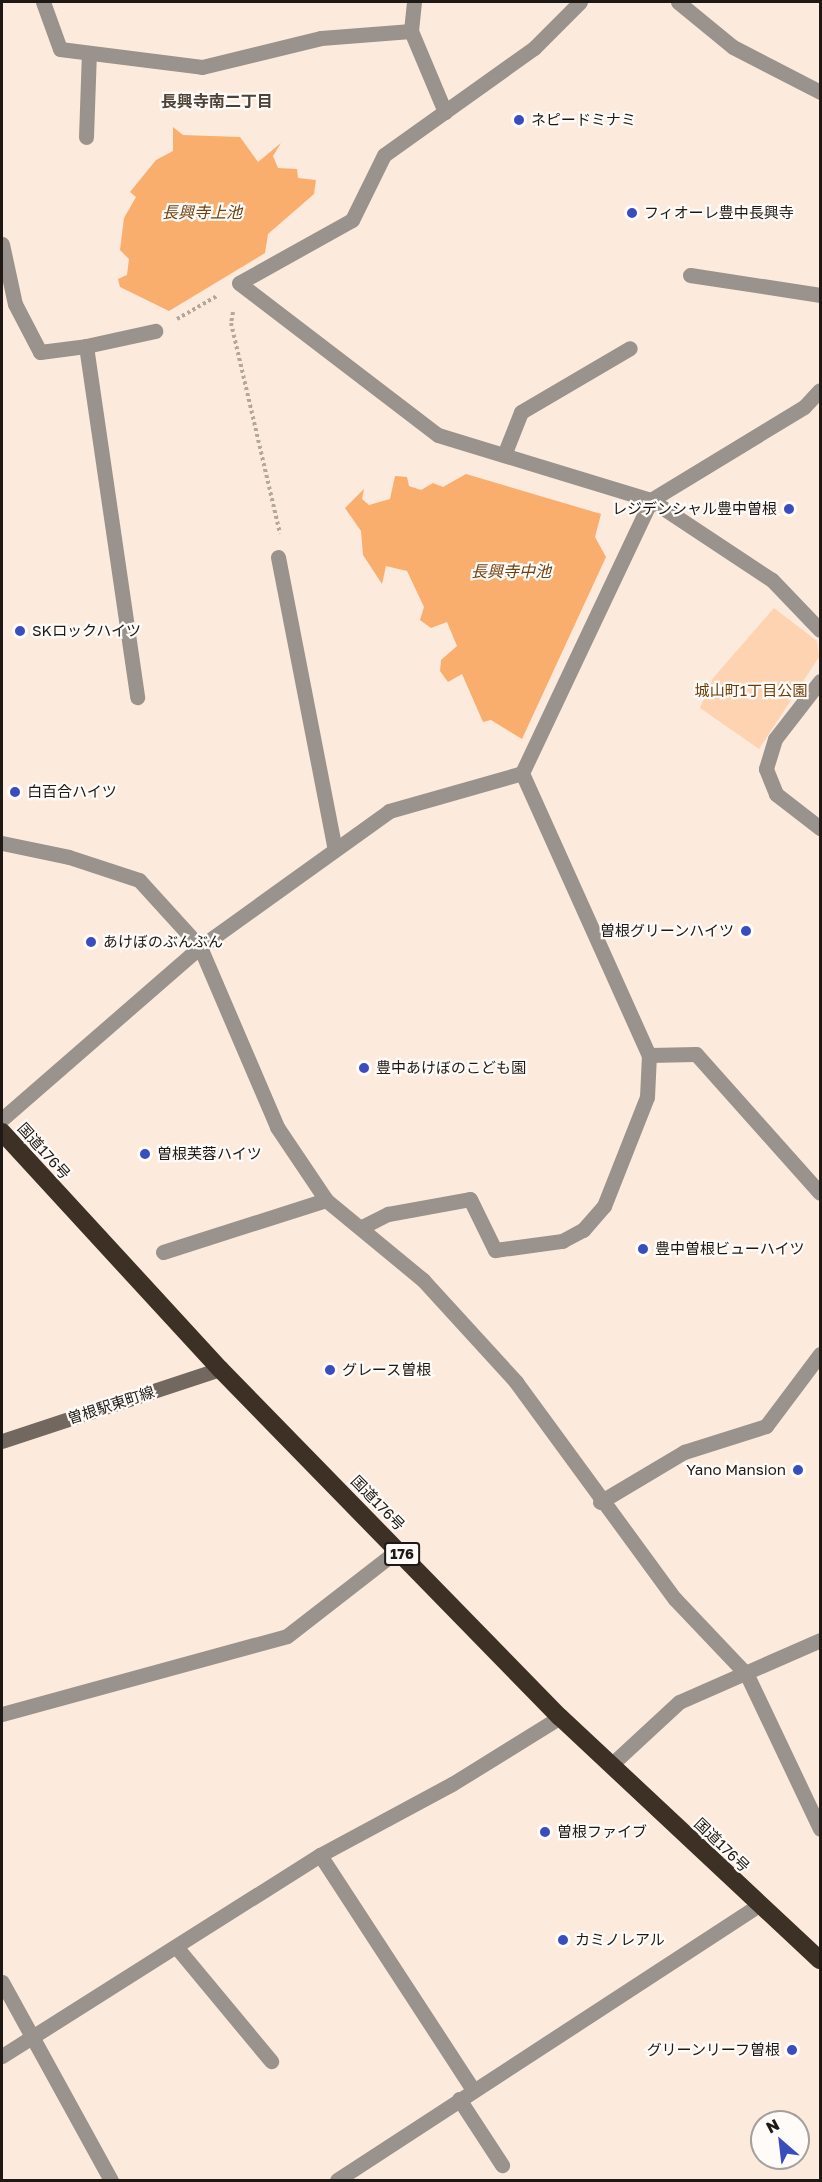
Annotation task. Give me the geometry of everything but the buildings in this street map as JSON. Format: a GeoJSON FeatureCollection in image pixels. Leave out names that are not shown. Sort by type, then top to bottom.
{"type":"FeatureCollection","features":[{"type":"Feature","properties":{"kind":"highway","name":"国道176号"},"geometry":{"type":"LineString","coordinates":[[2,1132],[220,1369],[560,1717],[820,1960]]}},
{"type":"Feature","properties":{"kind":"street"},"geometry":{"type":"LineString","coordinates":[[43,2],[60,49],[202,67],[321,38],[411,31]]}},
{"type":"Feature","properties":{"kind":"street"},"geometry":{"type":"LineString","coordinates":[[414,2],[411,31],[445,112]]}},
{"type":"Feature","properties":{"kind":"street"},"geometry":{"type":"LineString","coordinates":[[580,2],[534,48],[384,155],[352,220],[239,283],[438,435],[651,500],[772,580],[820,630]]}},
{"type":"Feature","properties":{"kind":"street"},"geometry":{"type":"LineString","coordinates":[[678,2],[733,47],[820,92]]}},
{"type":"Feature","properties":{"kind":"street"},"geometry":{"type":"LineString","coordinates":[[86,137],[89,53]]}},
{"type":"Feature","properties":{"kind":"street"},"geometry":{"type":"LineString","coordinates":[[2,244],[15,304],[40,352],[86,346],[155,332]]}},
{"type":"Feature","properties":{"kind":"street"},"geometry":{"type":"LineString","coordinates":[[690,274],[820,295]]}},
{"type":"Feature","properties":{"kind":"street"},"geometry":{"type":"LineString","coordinates":[[86,346],[137,697]]}},
{"type":"Feature","properties":{"kind":"street"},"geometry":{"type":"LineString","coordinates":[[504,455],[521,412],[630,348]]}},
{"type":"Feature","properties":{"kind":"street"},"geometry":{"type":"LineString","coordinates":[[2,1119],[200,947],[389,811],[522,773],[651,500],[804,407],[820,390]]}},
{"type":"Feature","properties":{"kind":"street"},"geometry":{"type":"LineString","coordinates":[[278,557],[334,850]]}},
{"type":"Feature","properties":{"kind":"street"},"geometry":{"type":"LineString","coordinates":[[820,681],[775,739],[766,769],[776,794],[820,828]]}},
{"type":"Feature","properties":{"kind":"street"},"geometry":{"type":"LineString","coordinates":[[362,1227],[388,1214],[470,1200],[495,1250],[562,1241],[583,1230],[604,1206],[647,1097],[649,1055],[522,773]]}},
{"type":"Feature","properties":{"kind":"street"},"geometry":{"type":"LineString","coordinates":[[2,843],[69,857],[139,880],[200,947],[277,1127],[326,1200],[362,1227],[423,1280],[516,1382],[600,1502],[675,1599],[747,1675],[820,1829]]}},
{"type":"Feature","properties":{"kind":"street"},"geometry":{"type":"LineString","coordinates":[[649,1055],[696,1054],[820,1193]]}},
{"type":"Feature","properties":{"kind":"street"},"geometry":{"type":"LineString","coordinates":[[163,1252],[326,1200]]}},
{"type":"Feature","properties":{"kind":"street"},"geometry":{"type":"LineString","coordinates":[[600,1502],[684,1452],[766,1426],[820,1354]]}},
{"type":"Feature","properties":{"kind":"street","name":"曽根駅東町線"},"geometry":{"type":"LineString","coordinates":[[2,1441],[220,1369]]}},
{"type":"Feature","properties":{"kind":"street"},"geometry":{"type":"LineString","coordinates":[[2,1714],[287,1636],[398,1550]]}},
{"type":"Feature","properties":{"kind":"street"},"geometry":{"type":"LineString","coordinates":[[612,1764],[680,1702],[747,1675],[820,1641]]}},
{"type":"Feature","properties":{"kind":"street"},"geometry":{"type":"LineString","coordinates":[[2,2056],[178,1949],[320,1855],[452,1784],[560,1717]]}},
{"type":"Feature","properties":{"kind":"street"},"geometry":{"type":"LineString","coordinates":[[320,1855],[473,2090]]}},
{"type":"Feature","properties":{"kind":"street"},"geometry":{"type":"LineString","coordinates":[[337,2181],[459,2099],[759,1905]]}},
{"type":"Feature","properties":{"kind":"street"},"geometry":{"type":"LineString","coordinates":[[178,1949],[271,2061]]}},
{"type":"Feature","properties":{"kind":"street"},"geometry":{"type":"LineString","coordinates":[[2,1982],[31,2039],[111,2181]]}},
{"type":"Feature","properties":{"kind":"street"},"geometry":{"type":"LineString","coordinates":[[459,2099],[502,2165]]}},
{"type":"Feature","properties":{"kind":"path"},"geometry":{"type":"LineString","coordinates":[[155,332],[239,283]]}},
{"type":"Feature","properties":{"kind":"path"},"geometry":{"type":"LineString","coordinates":[[239,283],[231,323],[282,540],[278,557]]}},
{"type":"Feature","properties":{"kind":"green space","name":"城山町1丁目公園"},"geometry":{"type":"Polygon","coordinates":[[[774,608],[817,641],[819,657],[759,749],[700,708],[713,678],[774,608]]]}},
{"type":"Feature","properties":{"kind":"water","name":"長興寺上池"},"geometry":{"type":"Polygon","coordinates":[[[173,127],[183,135],[240,137],[258,162],[281,143],[273,156],[278,168],[297,169],[298,178],[316,180],[314,194],[268,234],[265,253],[169,311],[120,287],[118,279],[127,275],[129,259],[120,250],[124,218],[136,197],[130,192],[156,160],[173,151],[173,127]]]}},
{"type":"Feature","properties":{"kind":"water","name":"長興寺中池"},"geometry":{"type":"Polygon","coordinates":[[[466,474],[601,514],[595,537],[606,557],[522,739],[491,720],[483,722],[462,674],[448,682],[440,671],[441,660],[457,646],[447,622],[431,628],[420,620],[424,607],[407,571],[386,566],[382,584],[363,555],[361,531],[345,508],[364,489],[362,499],[369,505],[390,499],[395,476],[407,477],[409,486],[421,490],[433,483],[443,487],[466,474]]]}},
{"type":"Feature","properties":{"kind":"place","name":"ネピードミナミ"},"geometry":{"type":"Point","coordinates":[519,120]}},
{"type":"Feature","properties":{"kind":"place","name":"フィオーレ豊中長興寺"},"geometry":{"type":"Point","coordinates":[632,213]}},
{"type":"Feature","properties":{"kind":"place","name":"レジデンシャル豊中曽根"},"geometry":{"type":"Point","coordinates":[789,509]}},
{"type":"Feature","properties":{"kind":"place","name":"SKロックハイツ"},"geometry":{"type":"Point","coordinates":[20,631]}},
{"type":"Feature","properties":{"kind":"place","name":"白百合ハイツ"},"geometry":{"type":"Point","coordinates":[15,792]}},
{"type":"Feature","properties":{"kind":"place","name":"曽根グリーンハイツ"},"geometry":{"type":"Point","coordinates":[746,931]}},
{"type":"Feature","properties":{"kind":"place","name":"あけぼのぶんぶん"},"geometry":{"type":"Point","coordinates":[91,942]}},
{"type":"Feature","properties":{"kind":"place","name":"豊中あけぼのこども園"},"geometry":{"type":"Point","coordinates":[364,1068]}},
{"type":"Feature","properties":{"kind":"place","name":"曽根芙蓉ハイツ"},"geometry":{"type":"Point","coordinates":[145,1154]}},
{"type":"Feature","properties":{"kind":"place","name":"豊中曽根ビューハイツ"},"geometry":{"type":"Point","coordinates":[643,1249]}},
{"type":"Feature","properties":{"kind":"place","name":"グレース曽根"},"geometry":{"type":"Point","coordinates":[330,1370]}},
{"type":"Feature","properties":{"kind":"place","name":"Yano Mansion"},"geometry":{"type":"Point","coordinates":[798,1470]}},
{"type":"Feature","properties":{"kind":"place","name":"曽根ファイブ"},"geometry":{"type":"Point","coordinates":[545,1832]}},
{"type":"Feature","properties":{"kind":"place","name":"カミノレアル"},"geometry":{"type":"Point","coordinates":[563,1940]}},
{"type":"Feature","properties":{"kind":"place","name":"グリーンリーフ曽根"},"geometry":{"type":"Point","coordinates":[792,2050]}},
{"type":"Feature","properties":{"kind":"district","name":"長興寺南二丁目"},"geometry":{"type":"Point","coordinates":[217,101]}}]}
